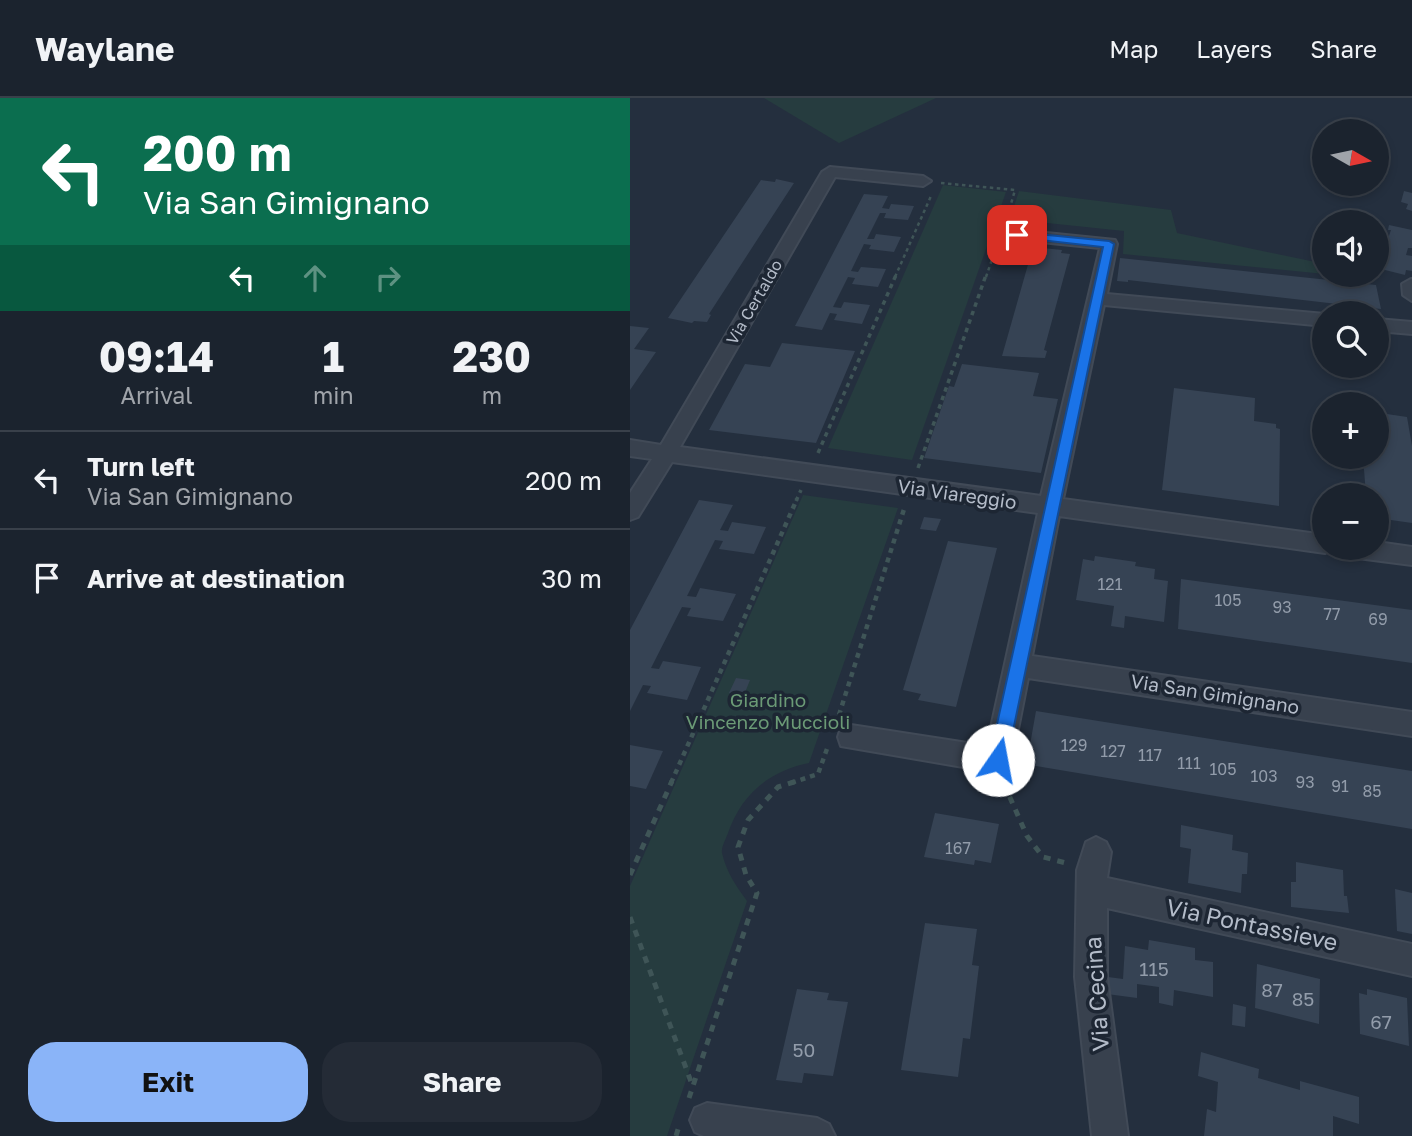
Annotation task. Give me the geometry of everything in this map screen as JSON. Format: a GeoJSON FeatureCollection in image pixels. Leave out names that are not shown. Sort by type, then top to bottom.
{"type":"FeatureCollection","features":[{"type":"Feature","properties":{"kind":"street","name":"Via Certaldo"},"geometry":{"type":"LineString","coordinates":[[630,511],[830,172],[930,181]]}},
{"type":"Feature","properties":{"kind":"street"},"geometry":{"type":"LineString","coordinates":[[844,729],[998,760],[1050,507],[1109,244],[1017,235]]}},
{"type":"Feature","properties":{"kind":"street"},"geometry":{"type":"LineString","coordinates":[[1097,299],[1312,319]]}},
{"type":"Feature","properties":{"kind":"street"},"geometry":{"type":"LineString","coordinates":[[1389,326],[1412,328]]}},
{"type":"Feature","properties":{"kind":"street","name":"Via Viareggio"},"geometry":{"type":"LineString","coordinates":[[630,449],[1312,542]]}},
{"type":"Feature","properties":{"kind":"street"},"geometry":{"type":"LineString","coordinates":[[1389,553],[1412,556]]}},
{"type":"Feature","properties":{"kind":"street","name":"Via San Gimignano"},"geometry":{"type":"LineString","coordinates":[[1018,665],[1412,724]]}},
{"type":"Feature","properties":{"kind":"street","name":"Via Pontassieve"},"geometry":{"type":"LineString","coordinates":[[1094,871],[1412,960]]}},
{"type":"Feature","properties":{"kind":"street","name":"Via Cecina"},"geometry":{"type":"LineString","coordinates":[[1094,871],[1091,977],[1110,1136]]}},
{"type":"Feature","properties":{"kind":"street"},"geometry":{"type":"LineString","coordinates":[[690,1118],[817,1136]]}},
{"type":"Feature","properties":{"kind":"path"},"geometry":{"type":"LineString","coordinates":[[630,875],[809,473],[930,181],[1015,190],[911,487],[844,729]]}},
{"type":"Feature","properties":{"kind":"path"},"geometry":{"type":"LineString","coordinates":[[676,1136],[690,1118],[692,1086],[757,893],[746,875],[738,847],[748,820],[778,787],[818,774],[829,744]]}},
{"type":"Feature","properties":{"kind":"path"},"geometry":{"type":"LineString","coordinates":[[998,760],[1007,795],[1027,836],[1043,857],[1094,871]]}},
{"type":"Feature","properties":{"kind":"path"},"geometry":{"type":"LineString","coordinates":[[630,917],[692,1086],[690,1118]]}},
{"type":"Feature","properties":{"kind":"green space"},"geometry":{"type":"Polygon","coordinates":[[[764,98],[936,98],[839,143],[764,98]]]}},
{"type":"Feature","properties":{"kind":"green space"},"geometry":{"type":"Polygon","coordinates":[[[943,185],[1006,192],[912,460],[828,448],[943,185]]]}},
{"type":"Feature","properties":{"kind":"green space"},"geometry":{"type":"Polygon","coordinates":[[[1019,191],[1171,210],[1177,233],[1312,261],[1312,273],[1123,254],[1124,231],[1010,219],[1019,191]]]}},
{"type":"Feature","properties":{"kind":"green space","name":"Giardino Vincenzo Muccioli"},"geometry":{"type":"Polygon","coordinates":[[[803,495],[898,508],[809,763],[781,772],[758,787],[741,807],[722,848],[726,866],[747,901],[667,1136],[630,1136],[630,886],[803,495]]]}},
{"type":"Feature","properties":{"kind":"building"},"geometry":{"type":"Polygon","coordinates":[[[776,179],[794,183],[709,314],[711,315],[707,322],[692,323],[668,318],[761,180],[775,182],[776,179]]]}},
{"type":"Feature","properties":{"kind":"building"},"geometry":{"type":"Polygon","coordinates":[[[1404,191],[1412,193],[1412,211],[1406,209],[1408,204],[1401,202],[1404,191]]]}},
{"type":"Feature","properties":{"kind":"building"},"geometry":{"type":"Polygon","coordinates":[[[864,194],[888,196],[882,208],[889,209],[891,204],[914,206],[908,220],[884,218],[886,213],[880,213],[867,239],[874,239],[876,234],[901,237],[894,252],[869,249],[871,245],[864,244],[851,271],[858,272],[861,267],[886,269],[878,287],[852,284],[855,278],[848,277],[833,307],[841,308],[844,302],[870,305],[862,324],[834,320],[837,314],[830,313],[822,330],[795,326],[864,194]]]}},
{"type":"Feature","properties":{"kind":"building"},"geometry":{"type":"Polygon","coordinates":[[[1389,225],[1412,230],[1412,248],[1408,248],[1406,255],[1412,256],[1412,271],[1406,270],[1405,275],[1389,271],[1389,225]]]}},
{"type":"Feature","properties":{"kind":"building"},"geometry":{"type":"Polygon","coordinates":[[[1033,247],[1062,250],[1061,253],[1070,254],[1044,350],[1047,351],[1045,358],[1002,356],[1033,247]]]}},
{"type":"Feature","properties":{"kind":"building"},"geometry":{"type":"Polygon","coordinates":[[[1120,258],[1312,278],[1312,287],[1376,287],[1379,301],[1312,301],[1128,280],[1117,281],[1120,258]]]}},
{"type":"Feature","properties":{"kind":"building"},"geometry":{"type":"Polygon","coordinates":[[[630,326],[649,328],[634,349],[656,352],[630,390],[630,326]]]}},
{"type":"Feature","properties":{"kind":"building"},"geometry":{"type":"Polygon","coordinates":[[[782,343],[855,351],[816,443],[709,430],[745,364],[770,367],[782,343]]]}},
{"type":"Feature","properties":{"kind":"building"},"geometry":{"type":"Polygon","coordinates":[[[962,364],[1039,373],[1033,396],[1058,399],[1041,473],[924,458],[949,386],[954,387],[962,364]]]}},
{"type":"Feature","properties":{"kind":"building"},"geometry":{"type":"Polygon","coordinates":[[[1174,388],[1255,398],[1254,421],[1276,424],[1276,428],[1280,429],[1279,506],[1162,490],[1174,388]]]}},
{"type":"Feature","properties":{"kind":"building"},"geometry":{"type":"Polygon","coordinates":[[[1389,414],[1407,417],[1412,446],[1412,523],[1389,520],[1389,483],[1365,483],[1364,469],[1389,469],[1389,414]]]}},
{"type":"Feature","properties":{"kind":"building"},"geometry":{"type":"Polygon","coordinates":[[[699,500],[733,505],[720,530],[728,531],[732,522],[766,527],[754,554],[719,549],[723,541],[715,540],[687,596],[696,597],[700,588],[736,594],[723,621],[687,616],[691,608],[682,607],[651,668],[659,669],[663,661],[701,667],[687,700],[647,693],[651,686],[643,685],[630,711],[630,630],[699,500]]]}},
{"type":"Feature","properties":{"kind":"building"},"geometry":{"type":"Polygon","coordinates":[[[924,517],[941,519],[936,531],[920,529],[924,517]]]}},
{"type":"Feature","properties":{"kind":"building"},"geometry":{"type":"Polygon","coordinates":[[[948,541],[997,548],[956,707],[918,700],[921,694],[903,690],[948,541]]]}},
{"type":"Feature","properties":{"kind":"building"},"geometry":{"type":"Polygon","coordinates":[[[1095,556],[1136,562],[1135,566],[1155,569],[1154,579],[1168,581],[1164,622],[1125,616],[1124,628],[1111,626],[1114,606],[1076,600],[1083,559],[1094,561],[1095,556]]]}},
{"type":"Feature","properties":{"kind":"building"},"geometry":{"type":"Polygon","coordinates":[[[1181,579],[1412,610],[1412,663],[1178,629],[1181,579]]]}},
{"type":"Feature","properties":{"kind":"building"},"geometry":{"type":"Polygon","coordinates":[[[736,678],[750,680],[744,695],[729,693],[736,678]]]}},
{"type":"Feature","properties":{"kind":"building"},"geometry":{"type":"Polygon","coordinates":[[[1036,711],[1412,771],[1412,829],[1030,765],[1032,756],[1028,756],[1036,711]]]}},
{"type":"Feature","properties":{"kind":"building"},"geometry":{"type":"Polygon","coordinates":[[[630,745],[663,751],[646,789],[630,786],[630,745]]]}},
{"type":"Feature","properties":{"kind":"building"},"geometry":{"type":"Polygon","coordinates":[[[935,813],[999,824],[991,863],[975,860],[974,865],[924,857],[935,813]]]}},
{"type":"Feature","properties":{"kind":"building"},"geometry":{"type":"Polygon","coordinates":[[[1181,825],[1233,835],[1232,850],[1248,853],[1247,874],[1242,874],[1241,893],[1188,883],[1191,849],[1180,847],[1181,825]]]}},
{"type":"Feature","properties":{"kind":"building"},"geometry":{"type":"Polygon","coordinates":[[[1296,862],[1343,870],[1344,896],[1347,896],[1349,913],[1291,907],[1291,882],[1296,882],[1296,862]]]}},
{"type":"Feature","properties":{"kind":"building"},"geometry":{"type":"Polygon","coordinates":[[[1395,889],[1412,893],[1412,934],[1397,931],[1395,889]]]}},
{"type":"Feature","properties":{"kind":"building"},"geometry":{"type":"Polygon","coordinates":[[[925,923],[977,929],[972,965],[979,966],[970,1039],[963,1038],[958,1077],[901,1070],[925,923]]]}},
{"type":"Feature","properties":{"kind":"building"},"geometry":{"type":"Polygon","coordinates":[[[1149,940],[1195,948],[1195,960],[1213,962],[1213,997],[1174,990],[1173,1006],[1159,1003],[1159,987],[1137,984],[1137,998],[1107,994],[1108,977],[1123,979],[1125,946],[1148,950],[1149,940]]]}},
{"type":"Feature","properties":{"kind":"building"},"geometry":{"type":"Polygon","coordinates":[[[1257,964],[1320,979],[1319,1024],[1255,1008],[1257,964]]]}},
{"type":"Feature","properties":{"kind":"building"},"geometry":{"type":"Polygon","coordinates":[[[797,989],[829,993],[827,1000],[848,1002],[833,1076],[804,1073],[802,1083],[776,1080],[797,989]]]}},
{"type":"Feature","properties":{"kind":"building"},"geometry":{"type":"Polygon","coordinates":[[[1367,989],[1407,998],[1409,1046],[1360,1034],[1359,993],[1367,995],[1367,989]]]}},
{"type":"Feature","properties":{"kind":"building"},"geometry":{"type":"Polygon","coordinates":[[[1233,1004],[1246,1007],[1245,1027],[1232,1025],[1233,1004]]]}},
{"type":"Feature","properties":{"kind":"building"},"geometry":{"type":"Polygon","coordinates":[[[1201,1052],[1259,1069],[1258,1078],[1300,1090],[1300,1081],[1359,1097],[1359,1124],[1333,1116],[1333,1136],[1204,1136],[1207,1109],[1216,1112],[1218,1082],[1198,1076],[1201,1052]]]}},
{"type":"Feature","properties":{"kind":"route"},"geometry":{"type":"LineString","coordinates":[[998,760],[1050,507],[1109,244],[1017,235]]}}]}
